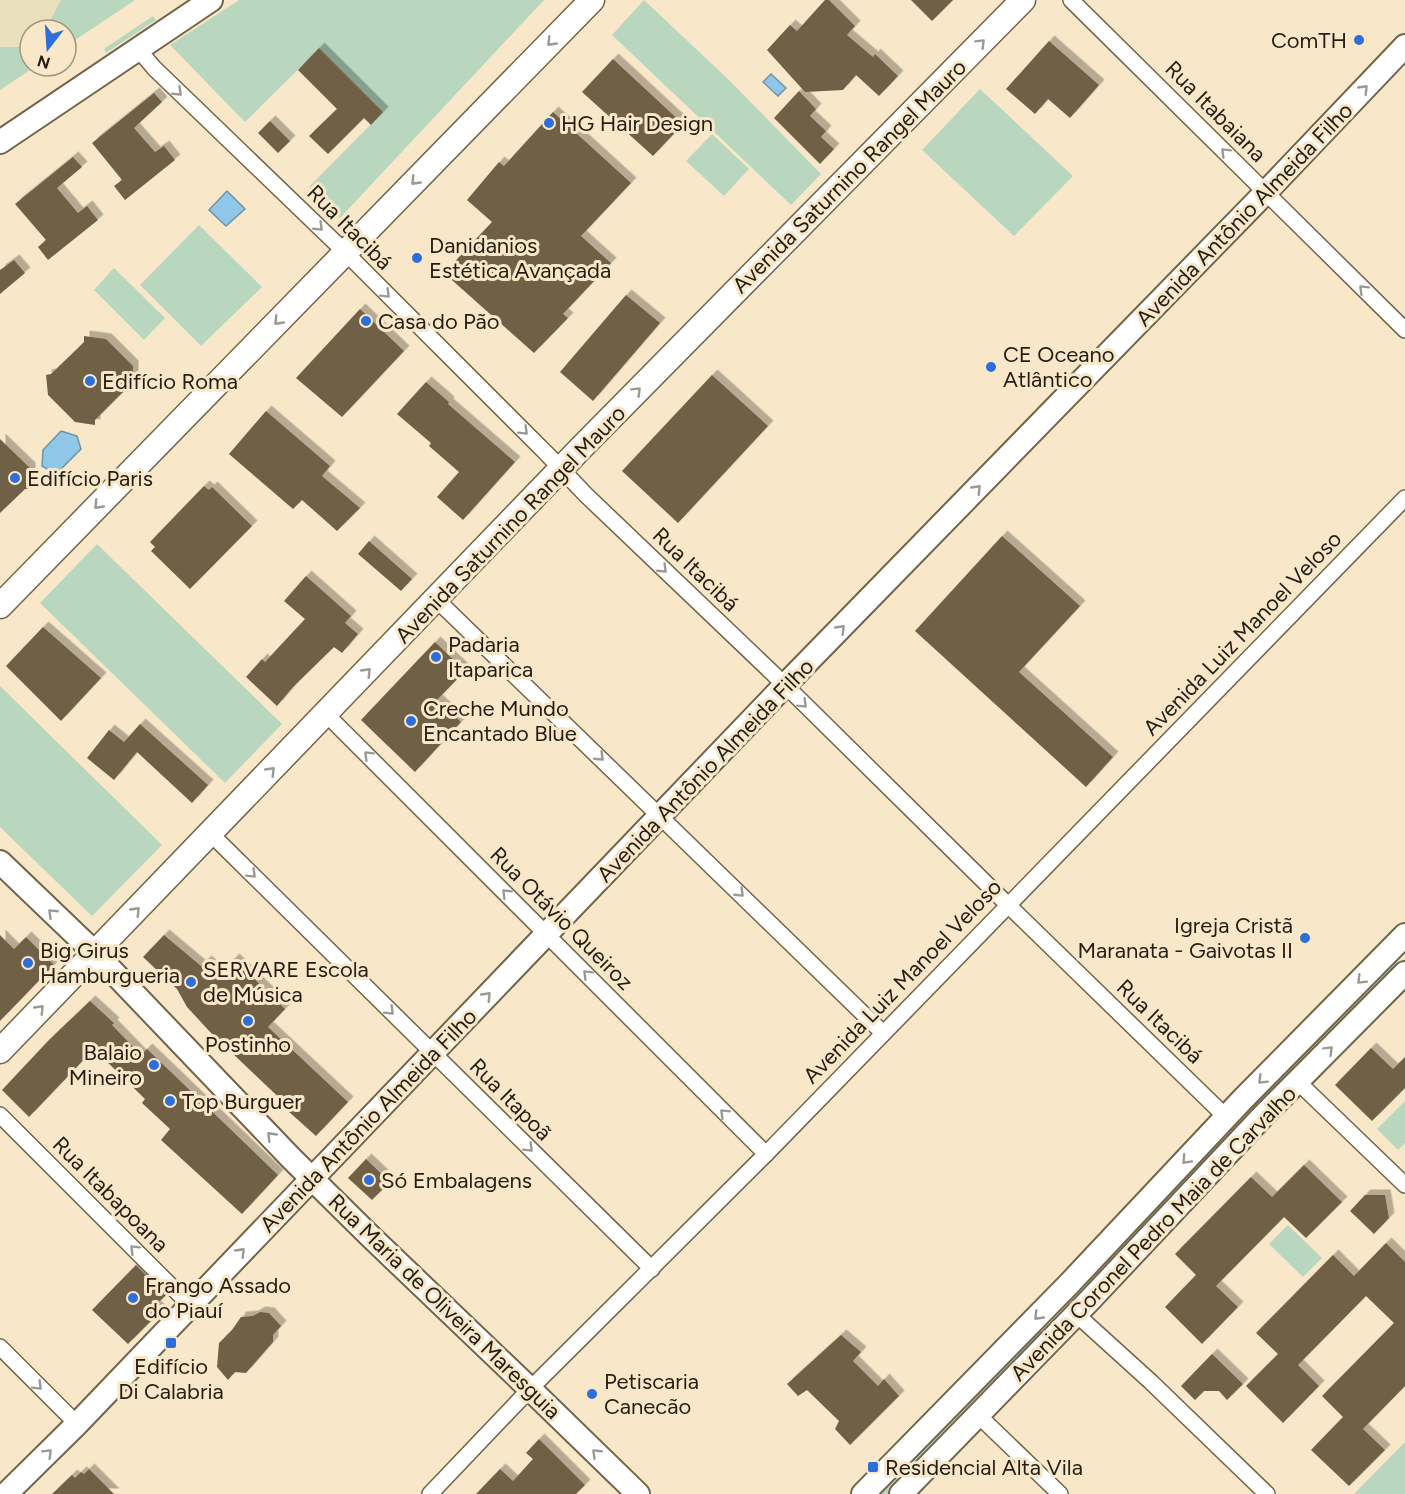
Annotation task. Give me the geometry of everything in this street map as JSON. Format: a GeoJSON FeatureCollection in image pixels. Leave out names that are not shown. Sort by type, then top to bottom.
{"type":"FeatureCollection","features":[{"type":"Feature","properties":{"kind":"main road"},"geometry":{"type":"LineString","coordinates":[[0,606],[592,0]]}},
{"type":"Feature","properties":{"kind":"main road","name":"Avenida Saturnino Rangel Mauro"},"geometry":{"type":"LineString","coordinates":[[0,1051],[561,470],[1023,0]]}},
{"type":"Feature","properties":{"kind":"street"},"geometry":{"type":"LineString","coordinates":[[0,142],[211,0]]}},
{"type":"Feature","properties":{"kind":"street","name":"Rua Itabaiana"},"geometry":{"type":"LineString","coordinates":[[1071,0],[1405,330]]}},
{"type":"Feature","properties":{"kind":"street","name":"Avenida Antônio Almeida Filho"},"geometry":{"type":"LineString","coordinates":[[6,1494],[77,1425],[785,686],[1405,46]]}},
{"type":"Feature","properties":{"kind":"street","name":"Rua Itacibá"},"geometry":{"type":"LineString","coordinates":[[138,49],[154,68],[345,252],[561,470],[1226,1117]]}},
{"type":"Feature","properties":{"kind":"street","name":"Avenida Luiz Manoel Veloso"},"geometry":{"type":"LineString","coordinates":[[430,1494],[530,1389],[766,1154],[1405,498]]}},
{"type":"Feature","properties":{"kind":"street"},"geometry":{"type":"LineString","coordinates":[[436,600],[883,1033]]}},
{"type":"Feature","properties":{"kind":"street","name":"Rua Otávio Queiroz"},"geometry":{"type":"LineString","coordinates":[[326,714],[766,1154]]}},
{"type":"Feature","properties":{"kind":"street","name":"Rua Itapoã"},"geometry":{"type":"LineString","coordinates":[[210,833],[652,1269]]}},
{"type":"Feature","properties":{"kind":"street","name":"Rua Maria de Oliveira Maresguia"},"geometry":{"type":"LineString","coordinates":[[0,862],[94,953],[370,1236],[638,1494]]}},
{"type":"Feature","properties":{"kind":"street","name":"Avenida Coronel Pedro Maia de Carvalho"},"geometry":{"type":"LineString","coordinates":[[863,1494],[1058,1296],[1226,1117],[1404,939]]}},
{"type":"Feature","properties":{"kind":"street","name":"Avenida Coronel Pedro Maia de Carvalho"},"geometry":{"type":"LineString","coordinates":[[901,1494],[1076,1314],[1244,1136],[1405,973]]}},
{"type":"Feature","properties":{"kind":"street"},"geometry":{"type":"LineString","coordinates":[[1298,1082],[1405,1185]]}},
{"type":"Feature","properties":{"kind":"street","name":"Rua Itabapoana"},"geometry":{"type":"LineString","coordinates":[[0,1115],[190,1305]]}},
{"type":"Feature","properties":{"kind":"street"},"geometry":{"type":"LineString","coordinates":[[1226,1117],[1244,1136]]}},
{"type":"Feature","properties":{"kind":"street"},"geometry":{"type":"LineString","coordinates":[[1058,1296],[1267,1494]]}},
{"type":"Feature","properties":{"kind":"street"},"geometry":{"type":"LineString","coordinates":[[0,1347],[77,1425]]}},
{"type":"Feature","properties":{"kind":"street"},"geometry":{"type":"LineString","coordinates":[[978,1415],[1060,1494]]}},
{"type":"Feature","properties":{"kind":"green space"},"geometry":{"type":"Polygon","coordinates":[[[61,0],[135,0],[78,38],[78,18],[51,18],[61,0]]]}},
{"type":"Feature","properties":{"kind":"green space"},"geometry":{"type":"Polygon","coordinates":[[[239,0],[544,0],[340,218],[309,187],[383,112],[319,49],[245,122],[170,45],[239,0]]]}},
{"type":"Feature","properties":{"kind":"green space"},"geometry":{"type":"Polygon","coordinates":[[[644,0],[729,80],[821,174],[791,205],[612,35],[644,0]]]}},
{"type":"Feature","properties":{"kind":"green space"},"geometry":{"type":"Polygon","coordinates":[[[153,16],[156,20],[106,53],[104,49],[153,16]]]}},
{"type":"Feature","properties":{"kind":"green space"},"geometry":{"type":"Polygon","coordinates":[[[0,47],[18,47],[18,78],[0,90],[0,47]]]}},
{"type":"Feature","properties":{"kind":"green space"},"geometry":{"type":"Polygon","coordinates":[[[980,89],[1073,176],[1014,236],[922,150],[980,89]]]}},
{"type":"Feature","properties":{"kind":"green space"},"geometry":{"type":"Polygon","coordinates":[[[712,134],[749,169],[724,196],[686,161],[712,134]]]}},
{"type":"Feature","properties":{"kind":"green space"},"geometry":{"type":"Polygon","coordinates":[[[199,225],[262,287],[201,346],[140,285],[199,225]]]}},
{"type":"Feature","properties":{"kind":"green space"},"geometry":{"type":"Polygon","coordinates":[[[114,268],[165,318],[144,340],[94,290],[114,268]]]}},
{"type":"Feature","properties":{"kind":"green space"},"geometry":{"type":"Polygon","coordinates":[[[97,544],[282,724],[225,783],[40,603],[97,544]]]}},
{"type":"Feature","properties":{"kind":"green space"},"geometry":{"type":"Polygon","coordinates":[[[0,686],[162,845],[92,916],[0,827],[0,686]]]}},
{"type":"Feature","properties":{"kind":"green space"},"geometry":{"type":"Polygon","coordinates":[[[1396,959],[1400,964],[1255,1110],[1251,1106],[1396,959]]]}},
{"type":"Feature","properties":{"kind":"green space"},"geometry":{"type":"Polygon","coordinates":[[[1405,1101],[1405,1143],[1398,1150],[1377,1129],[1405,1101]]]}},
{"type":"Feature","properties":{"kind":"green space"},"geometry":{"type":"Polygon","coordinates":[[[1217,1141],[1222,1146],[1081,1295],[1076,1291],[1217,1141]]]}},
{"type":"Feature","properties":{"kind":"green space"},"geometry":{"type":"Polygon","coordinates":[[[1288,1225],[1322,1258],[1303,1277],[1269,1244],[1288,1225]]]}},
{"type":"Feature","properties":{"kind":"green space"},"geometry":{"type":"Polygon","coordinates":[[[1039,1329],[1043,1334],[887,1494],[878,1494],[1039,1329]]]}},
{"type":"Feature","properties":{"kind":"green space"},"geometry":{"type":"Polygon","coordinates":[[[1405,1442],[1405,1494],[1354,1494],[1405,1442]]]}},
{"type":"Feature","properties":{"kind":"sand"},"geometry":{"type":"Polygon","coordinates":[[[0,0],[61,0],[51,18],[18,18],[18,47],[0,47],[0,0]]]}},
{"type":"Feature","properties":{"kind":"water"},"geometry":{"type":"Polygon","coordinates":[[[771,74],[786,88],[778,96],[763,82],[771,74]]]}},
{"type":"Feature","properties":{"kind":"water"},"geometry":{"type":"Polygon","coordinates":[[[227,191],[245,209],[226,226],[209,210],[227,191]]]}},
{"type":"Feature","properties":{"kind":"water"},"geometry":{"type":"Polygon","coordinates":[[[61,431],[77,436],[81,449],[56,474],[42,466],[43,450],[61,431]]]}},
{"type":"Feature","properties":{"kind":"building"},"geometry":{"type":"Polygon","coordinates":[[[825,0],[829,0],[855,26],[847,35],[873,57],[875,54],[898,76],[879,96],[856,75],[843,90],[805,92],[767,50],[790,25],[797,31],[825,0]]]}},
{"type":"Feature","properties":{"kind":"building"},"geometry":{"type":"Polygon","coordinates":[[[911,0],[953,0],[932,21],[911,0]]]}},
{"type":"Feature","properties":{"kind":"building"},"geometry":{"type":"Polygon","coordinates":[[[1049,41],[1099,85],[1070,118],[1048,99],[1035,114],[1006,89],[1049,41]]]}},
{"type":"Feature","properties":{"kind":"building"},"geometry":{"type":"Polygon","coordinates":[[[319,48],[383,112],[371,125],[364,118],[328,154],[309,136],[337,109],[298,70],[319,48]]]}},
{"type":"Feature","properties":{"kind":"building"},"geometry":{"type":"Polygon","coordinates":[[[613,59],[683,124],[653,156],[582,92],[613,59]]]}},
{"type":"Feature","properties":{"kind":"building"},"geometry":{"type":"Polygon","coordinates":[[[799,91],[816,109],[810,116],[826,131],[821,137],[834,149],[820,164],[774,118],[799,91]]]}},
{"type":"Feature","properties":{"kind":"building"},"geometry":{"type":"Polygon","coordinates":[[[154,93],[162,102],[134,128],[155,152],[164,146],[175,160],[125,200],[114,186],[122,180],[92,143],[154,93]]]}},
{"type":"Feature","properties":{"kind":"building"},"geometry":{"type":"Polygon","coordinates":[[[553,112],[631,183],[581,236],[611,263],[563,314],[568,318],[534,353],[444,273],[492,222],[467,200],[499,162],[504,166],[553,112]]]}},
{"type":"Feature","properties":{"kind":"building"},"geometry":{"type":"Polygon","coordinates":[[[270,121],[290,141],[278,153],[258,133],[270,121]]]}},
{"type":"Feature","properties":{"kind":"building"},"geometry":{"type":"Polygon","coordinates":[[[73,157],[82,167],[57,188],[78,213],[87,206],[98,220],[48,260],[38,247],[46,240],[15,204],[73,157]]]}},
{"type":"Feature","properties":{"kind":"building"},"geometry":{"type":"Polygon","coordinates":[[[14,260],[25,273],[0,294],[0,270],[14,260]]]}},
{"type":"Feature","properties":{"kind":"building"},"geometry":{"type":"Polygon","coordinates":[[[626,295],[660,323],[593,401],[560,372],[626,295]]]}},
{"type":"Feature","properties":{"kind":"building"},"geometry":{"type":"Polygon","coordinates":[[[360,309],[404,351],[342,417],[296,378],[360,309]]]}},
{"type":"Feature","properties":{"kind":"building","name":"Edifício Roma"},"geometry":{"type":"Polygon","coordinates":[[[84,336],[106,339],[133,366],[133,387],[128,387],[95,420],[95,425],[75,422],[48,395],[46,375],[51,374],[84,342],[84,336]]]}},
{"type":"Feature","properties":{"kind":"building"},"geometry":{"type":"Polygon","coordinates":[[[712,375],[768,426],[678,523],[622,471],[712,375]]]}},
{"type":"Feature","properties":{"kind":"building"},"geometry":{"type":"Polygon","coordinates":[[[426,382],[515,462],[463,520],[437,497],[459,472],[429,446],[431,443],[397,414],[426,382]]]}},
{"type":"Feature","properties":{"kind":"building"},"geometry":{"type":"Polygon","coordinates":[[[266,411],[330,466],[322,476],[360,508],[337,531],[302,500],[293,509],[229,454],[266,411]]]}},
{"type":"Feature","properties":{"kind":"building","name":"Edifício Paris"},"geometry":{"type":"Polygon","coordinates":[[[0,439],[30,468],[30,489],[25,489],[0,513],[0,439]]]}},
{"type":"Feature","properties":{"kind":"building"},"geometry":{"type":"Polygon","coordinates":[[[204,486],[209,490],[212,487],[252,526],[190,589],[151,551],[155,547],[150,542],[204,486]]]}},
{"type":"Feature","properties":{"kind":"building"},"geometry":{"type":"Polygon","coordinates":[[[1002,536],[1080,606],[1019,672],[1113,757],[1086,787],[915,631],[1002,536]]]}},
{"type":"Feature","properties":{"kind":"building"},"geometry":{"type":"Polygon","coordinates":[[[369,541],[412,579],[401,591],[358,554],[369,541]]]}},
{"type":"Feature","properties":{"kind":"building"},"geometry":{"type":"Polygon","coordinates":[[[306,576],[351,616],[345,623],[358,634],[342,653],[334,647],[277,706],[246,677],[262,659],[265,662],[305,619],[284,601],[306,576]]]}},
{"type":"Feature","properties":{"kind":"building"},"geometry":{"type":"Polygon","coordinates":[[[43,627],[101,678],[61,721],[6,666],[43,627]]]}},
{"type":"Feature","properties":{"kind":"building","name":"Creche Mundo Encantado Blue"},"geometry":{"type":"Polygon","coordinates":[[[435,642],[465,671],[437,700],[461,722],[415,772],[361,720],[435,642]]]}},
{"type":"Feature","properties":{"kind":"building"},"geometry":{"type":"Polygon","coordinates":[[[140,724],[208,785],[192,803],[137,752],[114,780],[87,758],[109,730],[124,742],[140,724]]]}},
{"type":"Feature","properties":{"kind":"building"},"geometry":{"type":"Polygon","coordinates":[[[0,935],[14,949],[26,937],[54,965],[0,1021],[0,935]]]}},
{"type":"Feature","properties":{"kind":"building"},"geometry":{"type":"Polygon","coordinates":[[[164,935],[201,966],[206,961],[220,973],[234,959],[285,1009],[268,1027],[348,1102],[316,1136],[212,1034],[187,1007],[177,989],[143,957],[164,935]]]}},
{"type":"Feature","properties":{"kind":"building"},"geometry":{"type":"Polygon","coordinates":[[[90,1001],[114,1023],[112,1025],[141,1055],[147,1049],[278,1175],[242,1214],[161,1140],[170,1129],[142,1103],[145,1099],[94,1049],[29,1117],[2,1090],[90,1001]]]}},
{"type":"Feature","properties":{"kind":"building"},"geometry":{"type":"Polygon","coordinates":[[[1371,1048],[1393,1069],[1405,1057],[1405,1088],[1372,1121],[1335,1085],[1371,1048]]]}},
{"type":"Feature","properties":{"kind":"building","name":"Só Embalagens"},"geometry":{"type":"Polygon","coordinates":[[[366,1159],[390,1182],[372,1200],[348,1178],[366,1159]]]}},
{"type":"Feature","properties":{"kind":"building"},"geometry":{"type":"Polygon","coordinates":[[[1304,1165],[1342,1202],[1306,1238],[1284,1217],[1216,1286],[1238,1307],[1202,1344],[1165,1307],[1196,1275],[1175,1254],[1251,1177],[1272,1197],[1304,1165]]]}},
{"type":"Feature","properties":{"kind":"building"},"geometry":{"type":"Polygon","coordinates":[[[1365,1195],[1385,1195],[1389,1218],[1374,1234],[1350,1211],[1365,1195]]]}},
{"type":"Feature","properties":{"kind":"building"},"geometry":{"type":"Polygon","coordinates":[[[1386,1243],[1405,1262],[1405,1386],[1363,1429],[1385,1450],[1349,1486],[1311,1450],[1343,1417],[1322,1396],[1394,1323],[1366,1296],[1298,1365],[1319,1386],[1283,1423],[1246,1386],[1278,1354],[1256,1333],[1333,1255],[1354,1276],[1386,1243]]]}},
{"type":"Feature","properties":{"kind":"building","name":"Frango Assado do Piauí"},"geometry":{"type":"Polygon","coordinates":[[[136,1265],[166,1295],[155,1306],[161,1311],[128,1344],[92,1310],[136,1265]]]}},
{"type":"Feature","properties":{"kind":"building"},"geometry":{"type":"Polygon","coordinates":[[[260,1312],[269,1313],[281,1326],[273,1335],[273,1342],[246,1373],[235,1372],[228,1380],[217,1367],[219,1343],[241,1317],[253,1316],[260,1312]]]}},
{"type":"Feature","properties":{"kind":"building"},"geometry":{"type":"Polygon","coordinates":[[[841,1335],[861,1352],[853,1361],[878,1386],[884,1379],[899,1396],[850,1445],[835,1429],[839,1421],[807,1390],[798,1396],[787,1384],[841,1335]]]}},
{"type":"Feature","properties":{"kind":"building"},"geometry":{"type":"Polygon","coordinates":[[[1212,1354],[1243,1384],[1227,1400],[1219,1391],[1204,1391],[1195,1400],[1181,1386],[1212,1354]]]}},
{"type":"Feature","properties":{"kind":"building"},"geometry":{"type":"Polygon","coordinates":[[[539,1439],[585,1485],[576,1494],[476,1494],[500,1469],[513,1481],[533,1459],[526,1453],[539,1439]]]}},
{"type":"Feature","properties":{"kind":"building"},"geometry":{"type":"Polygon","coordinates":[[[89,1469],[114,1494],[52,1494],[72,1475],[75,1478],[81,1472],[84,1474],[89,1469]]]}},
{"type":"Feature","properties":{"kind":"place","name":"ComTH"},"geometry":{"type":"Point","coordinates":[1359,40]}},
{"type":"Feature","properties":{"kind":"place","name":"HG Hair Design"},"geometry":{"type":"Point","coordinates":[549,123]}},
{"type":"Feature","properties":{"kind":"place","name":"Danidanios Estética Avançada"},"geometry":{"type":"Point","coordinates":[417,258]}},
{"type":"Feature","properties":{"kind":"place","name":"Casa do Pão"},"geometry":{"type":"Point","coordinates":[366,321]}},
{"type":"Feature","properties":{"kind":"place","name":"CE Oceano Atlântico"},"geometry":{"type":"Point","coordinates":[991,367]}},
{"type":"Feature","properties":{"kind":"place","name":"Edifício Roma"},"geometry":{"type":"Point","coordinates":[90,381]}},
{"type":"Feature","properties":{"kind":"place","name":"Edifício Paris"},"geometry":{"type":"Point","coordinates":[15,478]}},
{"type":"Feature","properties":{"kind":"place","name":"Padaria Itaparica"},"geometry":{"type":"Point","coordinates":[436,657]}},
{"type":"Feature","properties":{"kind":"place","name":"Creche Mundo Encantado Blue"},"geometry":{"type":"Point","coordinates":[411,721]}},
{"type":"Feature","properties":{"kind":"place","name":"Igreja Cristã Maranata - Gaivotas II"},"geometry":{"type":"Point","coordinates":[1305,938]}},
{"type":"Feature","properties":{"kind":"place","name":"Big Girus Hamburgueria"},"geometry":{"type":"Point","coordinates":[28,963]}},
{"type":"Feature","properties":{"kind":"place","name":"SERVARE Escola de Música"},"geometry":{"type":"Point","coordinates":[191,982]}},
{"type":"Feature","properties":{"kind":"place","name":"Postinho"},"geometry":{"type":"Point","coordinates":[248,1021]}},
{"type":"Feature","properties":{"kind":"place","name":"Balaio Mineiro"},"geometry":{"type":"Point","coordinates":[154,1065]}},
{"type":"Feature","properties":{"kind":"place","name":"Top Burguer"},"geometry":{"type":"Point","coordinates":[170,1101]}},
{"type":"Feature","properties":{"kind":"place","name":"Só Embalagens"},"geometry":{"type":"Point","coordinates":[369,1180]}},
{"type":"Feature","properties":{"kind":"place","name":"Frango Assado do Piauí"},"geometry":{"type":"Point","coordinates":[133,1298]}},
{"type":"Feature","properties":{"kind":"place","name":"Edifício Di Calabria"},"geometry":{"type":"Point","coordinates":[171,1343]}},
{"type":"Feature","properties":{"kind":"place","name":"Petiscaria Canecão"},"geometry":{"type":"Point","coordinates":[592,1394]}},
{"type":"Feature","properties":{"kind":"place","name":"Residencial Alta Vila"},"geometry":{"type":"Point","coordinates":[873,1467]}}]}
